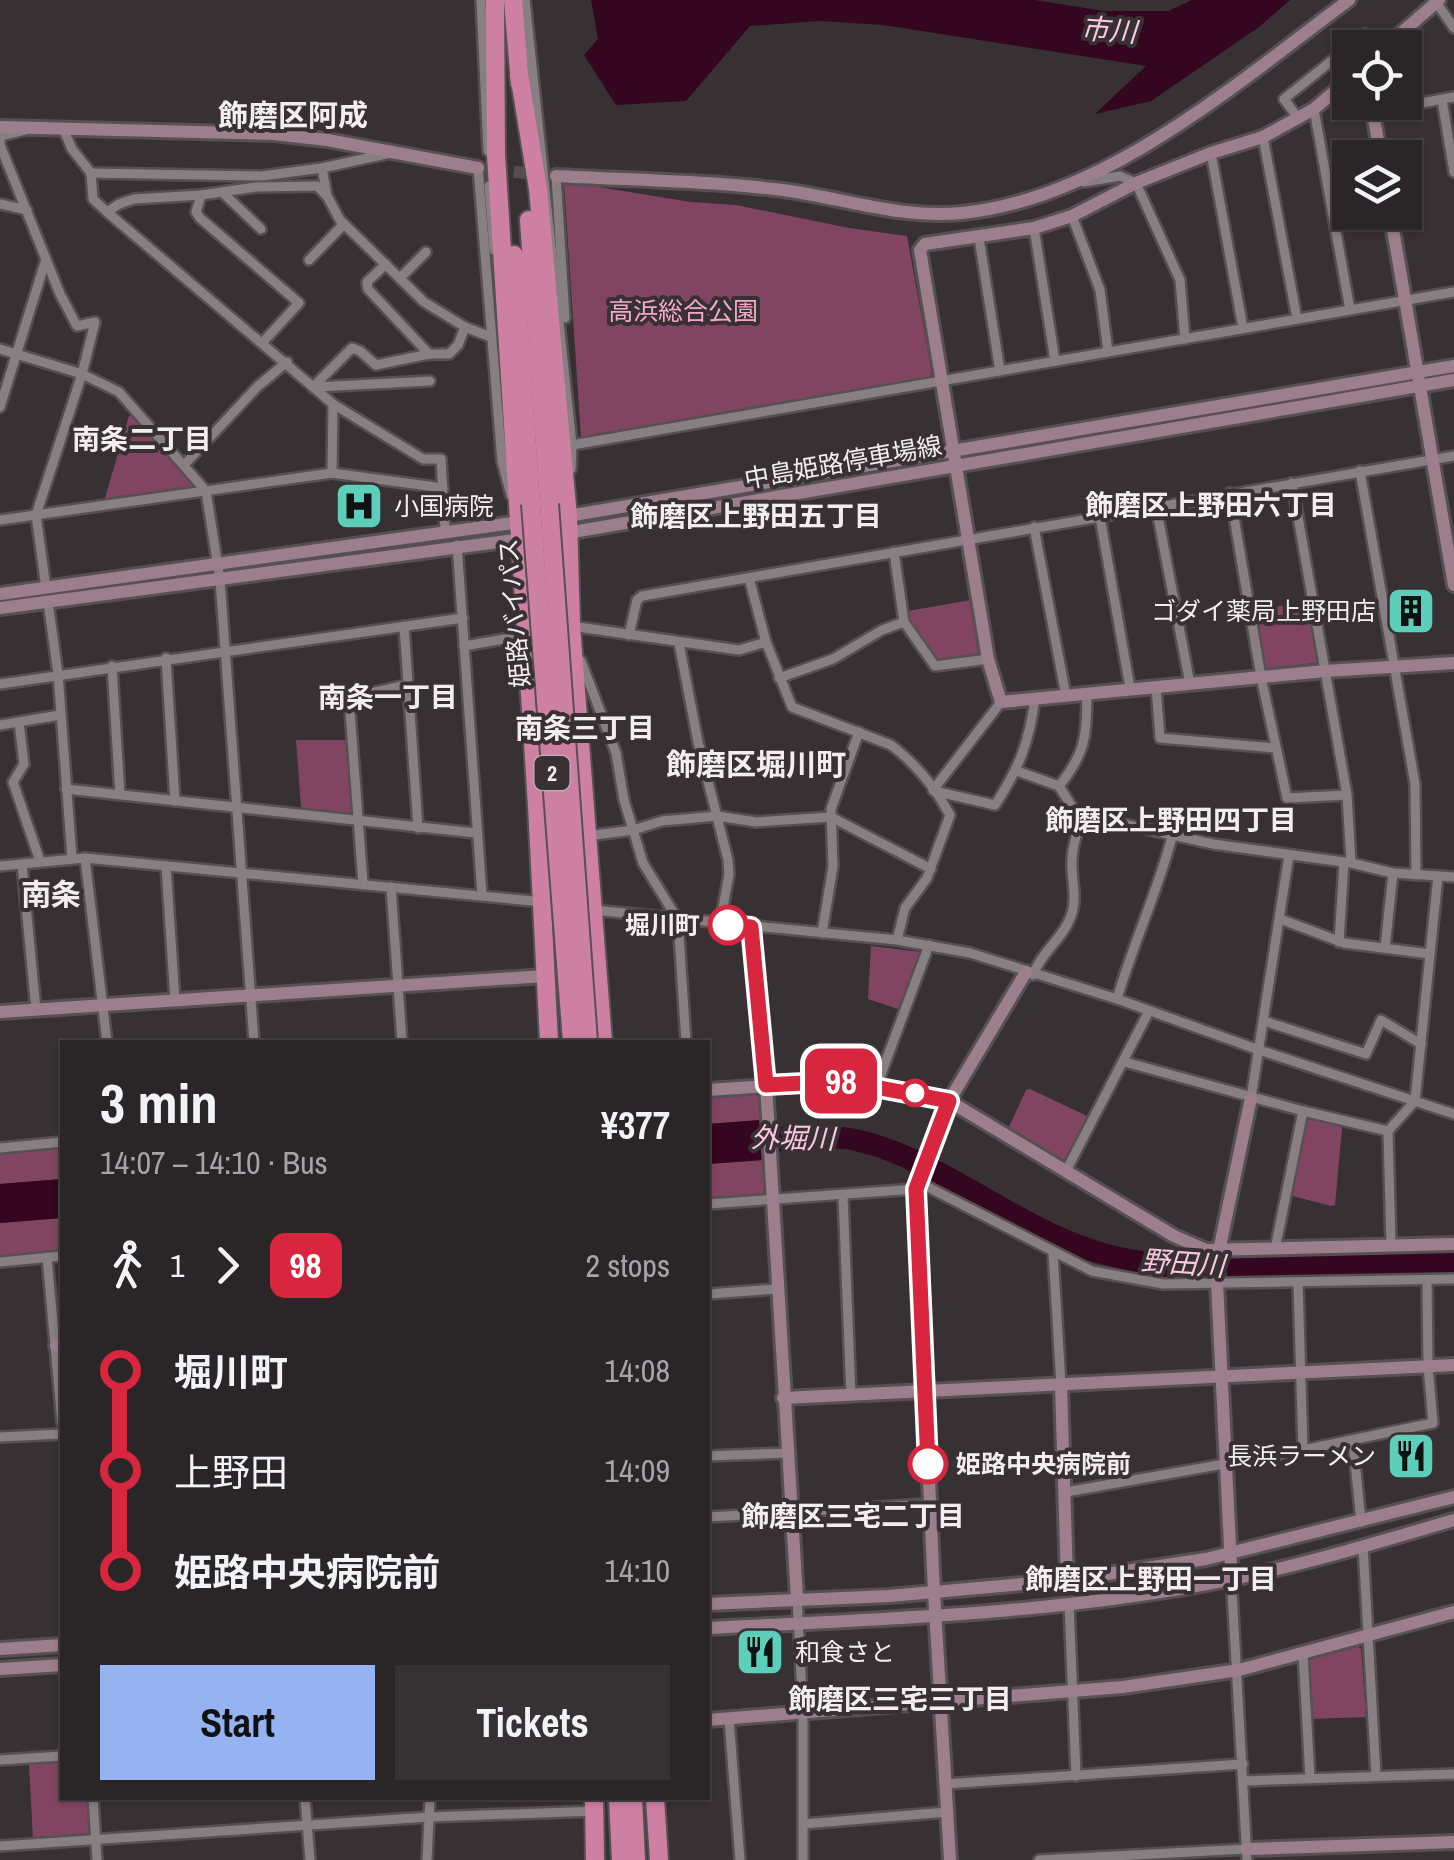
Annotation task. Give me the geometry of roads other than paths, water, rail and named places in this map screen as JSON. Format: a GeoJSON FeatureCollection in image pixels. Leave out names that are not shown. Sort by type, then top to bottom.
{"type":"FeatureCollection","features":[{"type":"Feature","properties":{"kind":"highway"},"geometry":{"type":"LineString","coordinates":[[495,0],[514,141],[546,285],[568,525],[571,626],[604,1040]]}},
{"type":"Feature","properties":{"kind":"highway"},"geometry":{"type":"LineString","coordinates":[[514,0],[519,74],[505,307],[543,902],[548,1040]]}},
{"type":"Feature","properties":{"kind":"highway","name":"姫路バイパス"},"geometry":{"type":"LineString","coordinates":[[514,141],[572,1040]]}},
{"type":"Feature","properties":{"kind":"highway"},"geometry":{"type":"LineString","coordinates":[[546,285],[552,228]]}},
{"type":"Feature","properties":{"kind":"highway","name":"姫路バイパス"},"geometry":{"type":"LineString","coordinates":[[540,504],[588,1038]]}},
{"type":"Feature","properties":{"kind":"highway"},"geometry":{"type":"LineString","coordinates":[[618,1800],[621,1860]]}},
{"type":"Feature","properties":{"kind":"highway"},"geometry":{"type":"LineString","coordinates":[[633,1800],[636,1860]]}},
{"type":"Feature","properties":{"kind":"highway"},"geometry":{"type":"LineString","coordinates":[[645,1800],[648,1860]]}},
{"type":"Feature","properties":{"kind":"highway"},"geometry":{"type":"LineString","coordinates":[[656,1800],[659,1860]]}},
{"type":"Feature","properties":{"kind":"highway"},"geometry":{"type":"LineString","coordinates":[[596,1860],[601,1807]]}},
{"type":"Feature","properties":{"kind":"highway"},"geometry":{"type":"LineString","coordinates":[[601,1807],[609,1860]]}},
{"type":"Feature","properties":{"kind":"street"},"geometry":{"type":"LineString","coordinates":[[481,0],[514,141],[552,228],[572,445],[568,525]]}},
{"type":"Feature","properties":{"kind":"street"},"geometry":{"type":"LineString","coordinates":[[514,141],[532,86],[525,0]]}},
{"type":"Feature","properties":{"kind":"street"},"geometry":{"type":"LineString","coordinates":[[1057,189],[1114,163],[1213,100],[1348,0]]}},
{"type":"Feature","properties":{"kind":"street"},"geometry":{"type":"LineString","coordinates":[[1403,30],[1438,1],[1454,28]]}},
{"type":"Feature","properties":{"kind":"street"},"geometry":{"type":"LineString","coordinates":[[1298,118],[1284,99],[1332,60]]}},
{"type":"Feature","properties":{"kind":"street"},"geometry":{"type":"LineString","coordinates":[[1001,702],[988,659],[920,250],[925,244],[1034,228],[1072,216],[1136,182],[1263,137],[1314,109],[1332,94]]}},
{"type":"Feature","properties":{"kind":"street"},"geometry":{"type":"LineString","coordinates":[[1422,102],[1454,97]]}},
{"type":"Feature","properties":{"kind":"street"},"geometry":{"type":"LineString","coordinates":[[1442,100],[1454,172]]}},
{"type":"Feature","properties":{"kind":"street"},"geometry":{"type":"LineString","coordinates":[[1314,109],[1350,310]]}},
{"type":"Feature","properties":{"kind":"street"},"geometry":{"type":"LineString","coordinates":[[0,127],[274,134],[478,168],[502,462],[519,531]]}},
{"type":"Feature","properties":{"kind":"street"},"geometry":{"type":"LineString","coordinates":[[28,128],[18,134],[0,136],[0,146],[77,326],[95,322],[36,514],[58,674],[72,858]]}},
{"type":"Feature","properties":{"kind":"street"},"geometry":{"type":"LineString","coordinates":[[63,128],[90,173],[93,199],[107,212],[333,404],[423,459],[441,460],[445,530]]}},
{"type":"Feature","properties":{"kind":"street"},"geometry":{"type":"LineString","coordinates":[[1263,137],[1296,319]]}},
{"type":"Feature","properties":{"kind":"street"},"geometry":{"type":"LineString","coordinates":[[1211,153],[1243,328]]}},
{"type":"Feature","properties":{"kind":"street"},"geometry":{"type":"LineString","coordinates":[[90,173],[262,176],[389,154]]}},
{"type":"Feature","properties":{"kind":"street"},"geometry":{"type":"LineString","coordinates":[[322,168],[328,196],[344,224],[424,302],[465,327],[491,337]]}},
{"type":"Feature","properties":{"kind":"street"},"geometry":{"type":"LineString","coordinates":[[566,398],[556,176],[784,190],[907,213],[963,213],[1120,176],[1136,182],[1180,280],[1185,339]]}},
{"type":"Feature","properties":{"kind":"street"},"geometry":{"type":"LineString","coordinates":[[107,212],[134,199],[296,184],[317,186],[328,196]]}},
{"type":"Feature","properties":{"kind":"street"},"geometry":{"type":"LineString","coordinates":[[222,192],[262,229]]}},
{"type":"Feature","properties":{"kind":"street"},"geometry":{"type":"LineString","coordinates":[[200,195],[196,212],[200,218],[299,303],[263,342]]}},
{"type":"Feature","properties":{"kind":"street"},"geometry":{"type":"LineString","coordinates":[[0,204],[27,210]]}},
{"type":"Feature","properties":{"kind":"street"},"geometry":{"type":"LineString","coordinates":[[1072,216],[1100,290],[1108,352]]}},
{"type":"Feature","properties":{"kind":"street"},"geometry":{"type":"LineString","coordinates":[[315,259],[344,224]]}},
{"type":"Feature","properties":{"kind":"street"},"geometry":{"type":"LineString","coordinates":[[1034,228],[1055,361]]}},
{"type":"Feature","properties":{"kind":"street"},"geometry":{"type":"LineString","coordinates":[[1393,230],[1454,585]]}},
{"type":"Feature","properties":{"kind":"street"},"geometry":{"type":"LineString","coordinates":[[980,238],[1000,371]]}},
{"type":"Feature","properties":{"kind":"street"},"geometry":{"type":"LineString","coordinates":[[400,278],[426,252]]}},
{"type":"Feature","properties":{"kind":"street"},"geometry":{"type":"LineString","coordinates":[[0,407],[46,259]]}},
{"type":"Feature","properties":{"kind":"street"},"geometry":{"type":"LineString","coordinates":[[386,264],[367,282],[368,289],[430,354]]}},
{"type":"Feature","properties":{"kind":"street"},"geometry":{"type":"LineString","coordinates":[[572,445],[1454,292]]}},
{"type":"Feature","properties":{"kind":"street"},"geometry":{"type":"LineString","coordinates":[[313,387],[352,348],[376,365],[449,354],[465,327]]}},
{"type":"Feature","properties":{"kind":"street"},"geometry":{"type":"LineString","coordinates":[[0,350],[82,374],[119,392],[206,491],[219,564],[254,1040]]}},
{"type":"Feature","properties":{"kind":"street"},"geometry":{"type":"LineString","coordinates":[[185,464],[257,387],[287,362]]}},
{"type":"Feature","properties":{"kind":"street","name":"中島姫路停車場線"},"geometry":{"type":"LineString","coordinates":[[0,594],[47,595],[220,580],[457,545],[519,531],[1419,379],[1454,366]]}},
{"type":"Feature","properties":{"kind":"street","name":"中島姫路停車場線"},"geometry":{"type":"LineString","coordinates":[[1419,379],[1454,380]]}},
{"type":"Feature","properties":{"kind":"street"},"geometry":{"type":"LineString","coordinates":[[313,387],[430,380]]}},
{"type":"Feature","properties":{"kind":"street"},"geometry":{"type":"LineString","coordinates":[[332,474],[333,404]]}},
{"type":"Feature","properties":{"kind":"street"},"geometry":{"type":"LineString","coordinates":[[629,635],[637,600],[642,596],[1454,456]]}},
{"type":"Feature","properties":{"kind":"street"},"geometry":{"type":"LineString","coordinates":[[1360,471],[1415,784],[1416,875]]}},
{"type":"Feature","properties":{"kind":"street"},"geometry":{"type":"LineString","coordinates":[[0,520],[332,474],[442,488]]}},
{"type":"Feature","properties":{"kind":"street"},"geometry":{"type":"LineString","coordinates":[[1292,483],[1347,795],[1348,863],[1339,942]]}},
{"type":"Feature","properties":{"kind":"street"},"geometry":{"type":"LineString","coordinates":[[1230,493],[1260,677],[1288,798],[1347,795]]}},
{"type":"Feature","properties":{"kind":"street"},"geometry":{"type":"LineString","coordinates":[[1156,506],[1190,684]]}},
{"type":"Feature","properties":{"kind":"street"},"geometry":{"type":"LineString","coordinates":[[1100,517],[1130,688]]}},
{"type":"Feature","properties":{"kind":"street"},"geometry":{"type":"LineString","coordinates":[[1034,527],[1066,696]]}},
{"type":"Feature","properties":{"kind":"street","name":"中島姫路停車場線"},"geometry":{"type":"LineString","coordinates":[[0,608],[47,595],[219,564],[445,530],[519,531]]}},
{"type":"Feature","properties":{"kind":"street"},"geometry":{"type":"LineString","coordinates":[[457,545],[482,896]]}},
{"type":"Feature","properties":{"kind":"street"},"geometry":{"type":"LineString","coordinates":[[894,552],[904,622],[934,666],[988,659]]}},
{"type":"Feature","properties":{"kind":"street"},"geometry":{"type":"LineString","coordinates":[[749,578],[766,642],[792,707],[891,745],[905,755],[950,815],[931,868],[905,908],[896,940]]}},
{"type":"Feature","properties":{"kind":"street"},"geometry":{"type":"LineString","coordinates":[[0,684],[463,618]]}},
{"type":"Feature","properties":{"kind":"street"},"geometry":{"type":"LineString","coordinates":[[778,678],[833,658],[904,622]]}},
{"type":"Feature","properties":{"kind":"street"},"geometry":{"type":"LineString","coordinates":[[404,626],[418,828]]}},
{"type":"Feature","properties":{"kind":"street"},"geometry":{"type":"LineString","coordinates":[[571,626],[739,650],[766,642]]}},
{"type":"Feature","properties":{"kind":"street"},"geometry":{"type":"LineString","coordinates":[[464,646],[527,635]]}},
{"type":"Feature","properties":{"kind":"street"},"geometry":{"type":"LineString","coordinates":[[679,643],[687,695],[729,874],[720,924]]}},
{"type":"Feature","properties":{"kind":"street"},"geometry":{"type":"LineString","coordinates":[[166,658],[175,801]]}},
{"type":"Feature","properties":{"kind":"street"},"geometry":{"type":"LineString","coordinates":[[574,660],[581,661],[616,752],[643,863],[678,920],[686,1040]]}},
{"type":"Feature","properties":{"kind":"street"},"geometry":{"type":"LineString","coordinates":[[933,790],[1001,702],[1325,671],[1454,664]]}},
{"type":"Feature","properties":{"kind":"street"},"geometry":{"type":"LineString","coordinates":[[112,666],[120,795]]}},
{"type":"Feature","properties":{"kind":"street"},"geometry":{"type":"LineString","coordinates":[[362,884],[349,698],[406,685]]}},
{"type":"Feature","properties":{"kind":"street"},"geometry":{"type":"LineString","coordinates":[[1156,687],[1160,738],[1276,748]]}},
{"type":"Feature","properties":{"kind":"street"},"geometry":{"type":"LineString","coordinates":[[1058,786],[1079,756],[1089,721],[1087,694]]}},
{"type":"Feature","properties":{"kind":"street"},"geometry":{"type":"LineString","coordinates":[[933,790],[995,805],[1017,771],[1030,735],[1034,699]]}},
{"type":"Feature","properties":{"kind":"street"},"geometry":{"type":"LineString","coordinates":[[0,725],[60,715]]}},
{"type":"Feature","properties":{"kind":"street"},"geometry":{"type":"LineString","coordinates":[[19,722],[24,764],[13,782],[40,862]]}},
{"type":"Feature","properties":{"kind":"street"},"geometry":{"type":"LineString","coordinates":[[822,933],[833,866],[834,794],[859,732]]}},
{"type":"Feature","properties":{"kind":"street"},"geometry":{"type":"LineString","coordinates":[[1017,771],[1058,786],[1074,810],[1083,815],[1172,837],[1348,863],[1392,874],[1454,877]]}},
{"type":"Feature","properties":{"kind":"street"},"geometry":{"type":"LineString","coordinates":[[66,789],[476,832]]}},
{"type":"Feature","properties":{"kind":"street"},"geometry":{"type":"LineString","coordinates":[[950,1860],[935,1616],[917,1186],[949,1101],[1072,914],[1076,895],[1072,859],[1083,815]]}},
{"type":"Feature","properties":{"kind":"street"},"geometry":{"type":"LineString","coordinates":[[587,836],[717,816],[756,822],[832,817],[931,868]]}},
{"type":"Feature","properties":{"kind":"street"},"geometry":{"type":"LineString","coordinates":[[1117,999],[1124,968],[1147,917],[1172,837]]}},
{"type":"Feature","properties":{"kind":"street"},"geometry":{"type":"LineString","coordinates":[[1247,1855],[1217,1282],[1219,1251],[1251,1098],[1289,855]]}},
{"type":"Feature","properties":{"kind":"street"},"geometry":{"type":"LineString","coordinates":[[0,866],[85,858],[543,902]]}},
{"type":"Feature","properties":{"kind":"street"},"geometry":{"type":"LineString","coordinates":[[85,858],[107,1040]]}},
{"type":"Feature","properties":{"kind":"street"},"geometry":{"type":"LineString","coordinates":[[22,864],[36,1010]]}},
{"type":"Feature","properties":{"kind":"street"},"geometry":{"type":"LineString","coordinates":[[166,866],[175,1000]]}},
{"type":"Feature","properties":{"kind":"street"},"geometry":{"type":"LineString","coordinates":[[1386,948],[1392,874]]}},
{"type":"Feature","properties":{"kind":"street"},"geometry":{"type":"LineString","coordinates":[[1391,1245],[1388,1131],[1415,1101],[1438,876]]}},
{"type":"Feature","properties":{"kind":"street"},"geometry":{"type":"LineString","coordinates":[[391,887],[402,1040]]}},
{"type":"Feature","properties":{"kind":"street"},"geometry":{"type":"LineString","coordinates":[[593,910],[896,940],[970,953],[1454,1114]]}},
{"type":"Feature","properties":{"kind":"street"},"geometry":{"type":"LineString","coordinates":[[1280,919],[1339,942],[1430,954]]}},
{"type":"Feature","properties":{"kind":"street"},"geometry":{"type":"LineString","coordinates":[[751,927],[766,1085],[797,1598],[803,1712],[803,1860]]}},
{"type":"Feature","properties":{"kind":"street"},"geometry":{"type":"LineString","coordinates":[[877,1085],[929,945]]}},
{"type":"Feature","properties":{"kind":"street"},"geometry":{"type":"LineString","coordinates":[[0,1012],[545,976]]}},
{"type":"Feature","properties":{"kind":"street"},"geometry":{"type":"LineString","coordinates":[[1066,1171],[1149,1011]]}},
{"type":"Feature","properties":{"kind":"street"},"geometry":{"type":"LineString","coordinates":[[1264,1020],[1366,1054],[1381,1020],[1421,1044]]}},
{"type":"Feature","properties":{"kind":"street"},"geometry":{"type":"LineString","coordinates":[[1125,1062],[1388,1131]]}},
{"type":"Feature","properties":{"kind":"street"},"geometry":{"type":"LineString","coordinates":[[710,1090],[810,1081],[877,1085],[949,1101],[1194,1247],[1219,1251],[1454,1244]]}},
{"type":"Feature","properties":{"kind":"street"},"geometry":{"type":"LineString","coordinates":[[1274,1249],[1303,1111]]}},
{"type":"Feature","properties":{"kind":"street"},"geometry":{"type":"LineString","coordinates":[[0,1148],[60,1142]]}},
{"type":"Feature","properties":{"kind":"street"},"geometry":{"type":"LineString","coordinates":[[710,1204],[842,1196],[917,1186],[1092,1271],[1162,1284],[1454,1279]]}},
{"type":"Feature","properties":{"kind":"street"},"geometry":{"type":"LineString","coordinates":[[842,1196],[851,1396]]}},
{"type":"Feature","properties":{"kind":"street"},"geometry":{"type":"LineString","coordinates":[[1053,1253],[1062,1385],[1066,1580]]}},
{"type":"Feature","properties":{"kind":"street"},"geometry":{"type":"LineString","coordinates":[[0,1262],[60,1256]]}},
{"type":"Feature","properties":{"kind":"street"},"geometry":{"type":"LineString","coordinates":[[47,1257],[60,1371]]}},
{"type":"Feature","properties":{"kind":"street"},"geometry":{"type":"LineString","coordinates":[[1066,1492],[1433,1423],[1428,1366],[1428,1280]]}},
{"type":"Feature","properties":{"kind":"street"},"geometry":{"type":"LineString","coordinates":[[1298,1283],[1303,1450]]}},
{"type":"Feature","properties":{"kind":"street"},"geometry":{"type":"LineString","coordinates":[[710,1294],[776,1289]]}},
{"type":"Feature","properties":{"kind":"street"},"geometry":{"type":"LineString","coordinates":[[783,1398],[1454,1365]]}},
{"type":"Feature","properties":{"kind":"street"},"geometry":{"type":"LineString","coordinates":[[0,1437],[60,1434]]}},
{"type":"Feature","properties":{"kind":"street"},"geometry":{"type":"LineString","coordinates":[[1353,1441],[1360,1522]]}},
{"type":"Feature","properties":{"kind":"street"},"geometry":{"type":"LineString","coordinates":[[710,1456],[787,1453]]}},
{"type":"Feature","properties":{"kind":"street"},"geometry":{"type":"LineString","coordinates":[[710,1604],[934,1592],[1066,1580],[1206,1560],[1231,1567],[1360,1522],[1454,1497]]}},
{"type":"Feature","properties":{"kind":"street"},"geometry":{"type":"LineString","coordinates":[[710,1517],[930,1504]]}},
{"type":"Feature","properties":{"kind":"street"},"geometry":{"type":"LineString","coordinates":[[710,1628],[935,1616],[1069,1604],[1231,1567],[1363,1546],[1454,1520]]}},
{"type":"Feature","properties":{"kind":"street"},"geometry":{"type":"LineString","coordinates":[[1363,1546],[1376,1776]]}},
{"type":"Feature","properties":{"kind":"street"},"geometry":{"type":"LineString","coordinates":[[1069,1604],[1076,1776]]}},
{"type":"Feature","properties":{"kind":"street"},"geometry":{"type":"LineString","coordinates":[[710,1720],[1123,1687],[1239,1670],[1454,1612]]}},
{"type":"Feature","properties":{"kind":"street"},"geometry":{"type":"LineString","coordinates":[[0,1649],[60,1645]]}},
{"type":"Feature","properties":{"kind":"street"},"geometry":{"type":"LineString","coordinates":[[1303,1653],[1310,1778]]}},
{"type":"Feature","properties":{"kind":"street"},"geometry":{"type":"LineString","coordinates":[[0,1669],[60,1665]]}},
{"type":"Feature","properties":{"kind":"street"},"geometry":{"type":"LineString","coordinates":[[729,1719],[740,1860]]}},
{"type":"Feature","properties":{"kind":"street"},"geometry":{"type":"LineString","coordinates":[[0,1760],[60,1756]]}},
{"type":"Feature","properties":{"kind":"street"},"geometry":{"type":"LineString","coordinates":[[945,1784],[1243,1764]]}},
{"type":"Feature","properties":{"kind":"street"},"geometry":{"type":"LineString","coordinates":[[1244,1781],[1454,1774]]}},
{"type":"Feature","properties":{"kind":"street"},"geometry":{"type":"LineString","coordinates":[[93,1800],[97,1860]]}},
{"type":"Feature","properties":{"kind":"street"},"geometry":{"type":"LineString","coordinates":[[305,1800],[310,1860]]}},
{"type":"Feature","properties":{"kind":"street"},"geometry":{"type":"LineString","coordinates":[[427,1860],[430,1800]]}},
{"type":"Feature","properties":{"kind":"street"},"geometry":{"type":"LineString","coordinates":[[0,1846],[601,1807]]}},
{"type":"Feature","properties":{"kind":"street"},"geometry":{"type":"LineString","coordinates":[[804,1824],[947,1812]]}},
{"type":"Feature","properties":{"kind":"street"},"geometry":{"type":"LineString","coordinates":[[1041,1860],[1247,1855],[1454,1842]]}},
{"type":"Feature","properties":{"kind":"water","name":"市川"},"geometry":{"type":"Polygon","coordinates":[[[591,0],[1035,0],[1104,11],[1168,11],[1192,0],[1290,0],[1259,27],[1151,101],[1095,114],[1146,66],[883,25],[819,21],[750,26],[686,101],[616,105],[584,55],[598,39],[591,0]]]}},
{"type":"Feature","properties":{"kind":"water"},"geometry":{"type":"Polygon","coordinates":[[[761,1120],[762,1129],[828,1126],[886,1137],[1052,1222],[1121,1247],[1219,1256],[1454,1250],[1454,1273],[1209,1279],[1133,1272],[1077,1258],[1012,1229],[904,1168],[847,1149],[763,1153],[763,1160],[710,1164],[710,1124],[761,1120]]]}},
{"type":"Feature","properties":{"kind":"water"},"geometry":{"type":"Polygon","coordinates":[[[60,1179],[60,1218],[0,1223],[0,1184],[60,1179]]]}},
{"type":"Feature","properties":{"kind":"tunnel"},"geometry":{"type":"LineString","coordinates":[[478,168],[544,175]]}},
{"type":"Feature","properties":{"kind":"place","name":"小国病院"},"geometry":{"type":"Point","coordinates":[359,506]}},
{"type":"Feature","properties":{"kind":"place","name":"ゴダイ薬局上野田店"},"geometry":{"type":"Point","coordinates":[1411,611]}},
{"type":"Feature","properties":{"kind":"place","name":"堀川町"},"geometry":{"type":"Point","coordinates":[728,925]}},
{"type":"Feature","properties":{"kind":"place","name":"長浜ラーメン"},"geometry":{"type":"Point","coordinates":[1411,1456]}},
{"type":"Feature","properties":{"kind":"place","name":"姫路中央病院前"},"geometry":{"type":"Point","coordinates":[928,1464]}},
{"type":"Feature","properties":{"kind":"place","name":"和食さと"},"geometry":{"type":"Point","coordinates":[760,1652]}},
{"type":"Feature","properties":{"kind":"district","name":"飾磨区阿成"},"geometry":{"type":"Point","coordinates":[293,116]}},
{"type":"Feature","properties":{"kind":"district","name":"南条二丁目"},"geometry":{"type":"Point","coordinates":[142,439]}},
{"type":"Feature","properties":{"kind":"district","name":"飾磨区上野田六丁目"},"geometry":{"type":"Point","coordinates":[1211,505]}},
{"type":"Feature","properties":{"kind":"district","name":"飾磨区上野田五丁目"},"geometry":{"type":"Point","coordinates":[756,516]}},
{"type":"Feature","properties":{"kind":"district","name":"南条一丁目"},"geometry":{"type":"Point","coordinates":[388,697]}},
{"type":"Feature","properties":{"kind":"district","name":"南条三丁目"},"geometry":{"type":"Point","coordinates":[585,728]}},
{"type":"Feature","properties":{"kind":"district","name":"飾磨区堀川町"},"geometry":{"type":"Point","coordinates":[756,765]}},
{"type":"Feature","properties":{"kind":"district","name":"飾磨区上野田四丁目"},"geometry":{"type":"Point","coordinates":[1171,820]}},
{"type":"Feature","properties":{"kind":"district","name":"南条"},"geometry":{"type":"Point","coordinates":[51,895]}},
{"type":"Feature","properties":{"kind":"district","name":"飾磨区三宅二丁目"},"geometry":{"type":"Point","coordinates":[853,1516]}},
{"type":"Feature","properties":{"kind":"district","name":"飾磨区上野田一丁目"},"geometry":{"type":"Point","coordinates":[1151,1579]}},
{"type":"Feature","properties":{"kind":"district","name":"飾磨区三宅三丁目"},"geometry":{"type":"Point","coordinates":[900,1699]}},
{"type":"Feature","properties":{"kind":"park label","name":"高浜総合公園"},"geometry":{"type":"Point","coordinates":[683,311]}},
{"type":"Feature","properties":{"kind":"water label","name":"外堀川"},"geometry":{"type":"Point","coordinates":[793,1138]}},
{"type":"Feature","properties":{"kind":"water label","name":"野田川"},"geometry":{"type":"Point","coordinates":[1183,1263]}}]}
